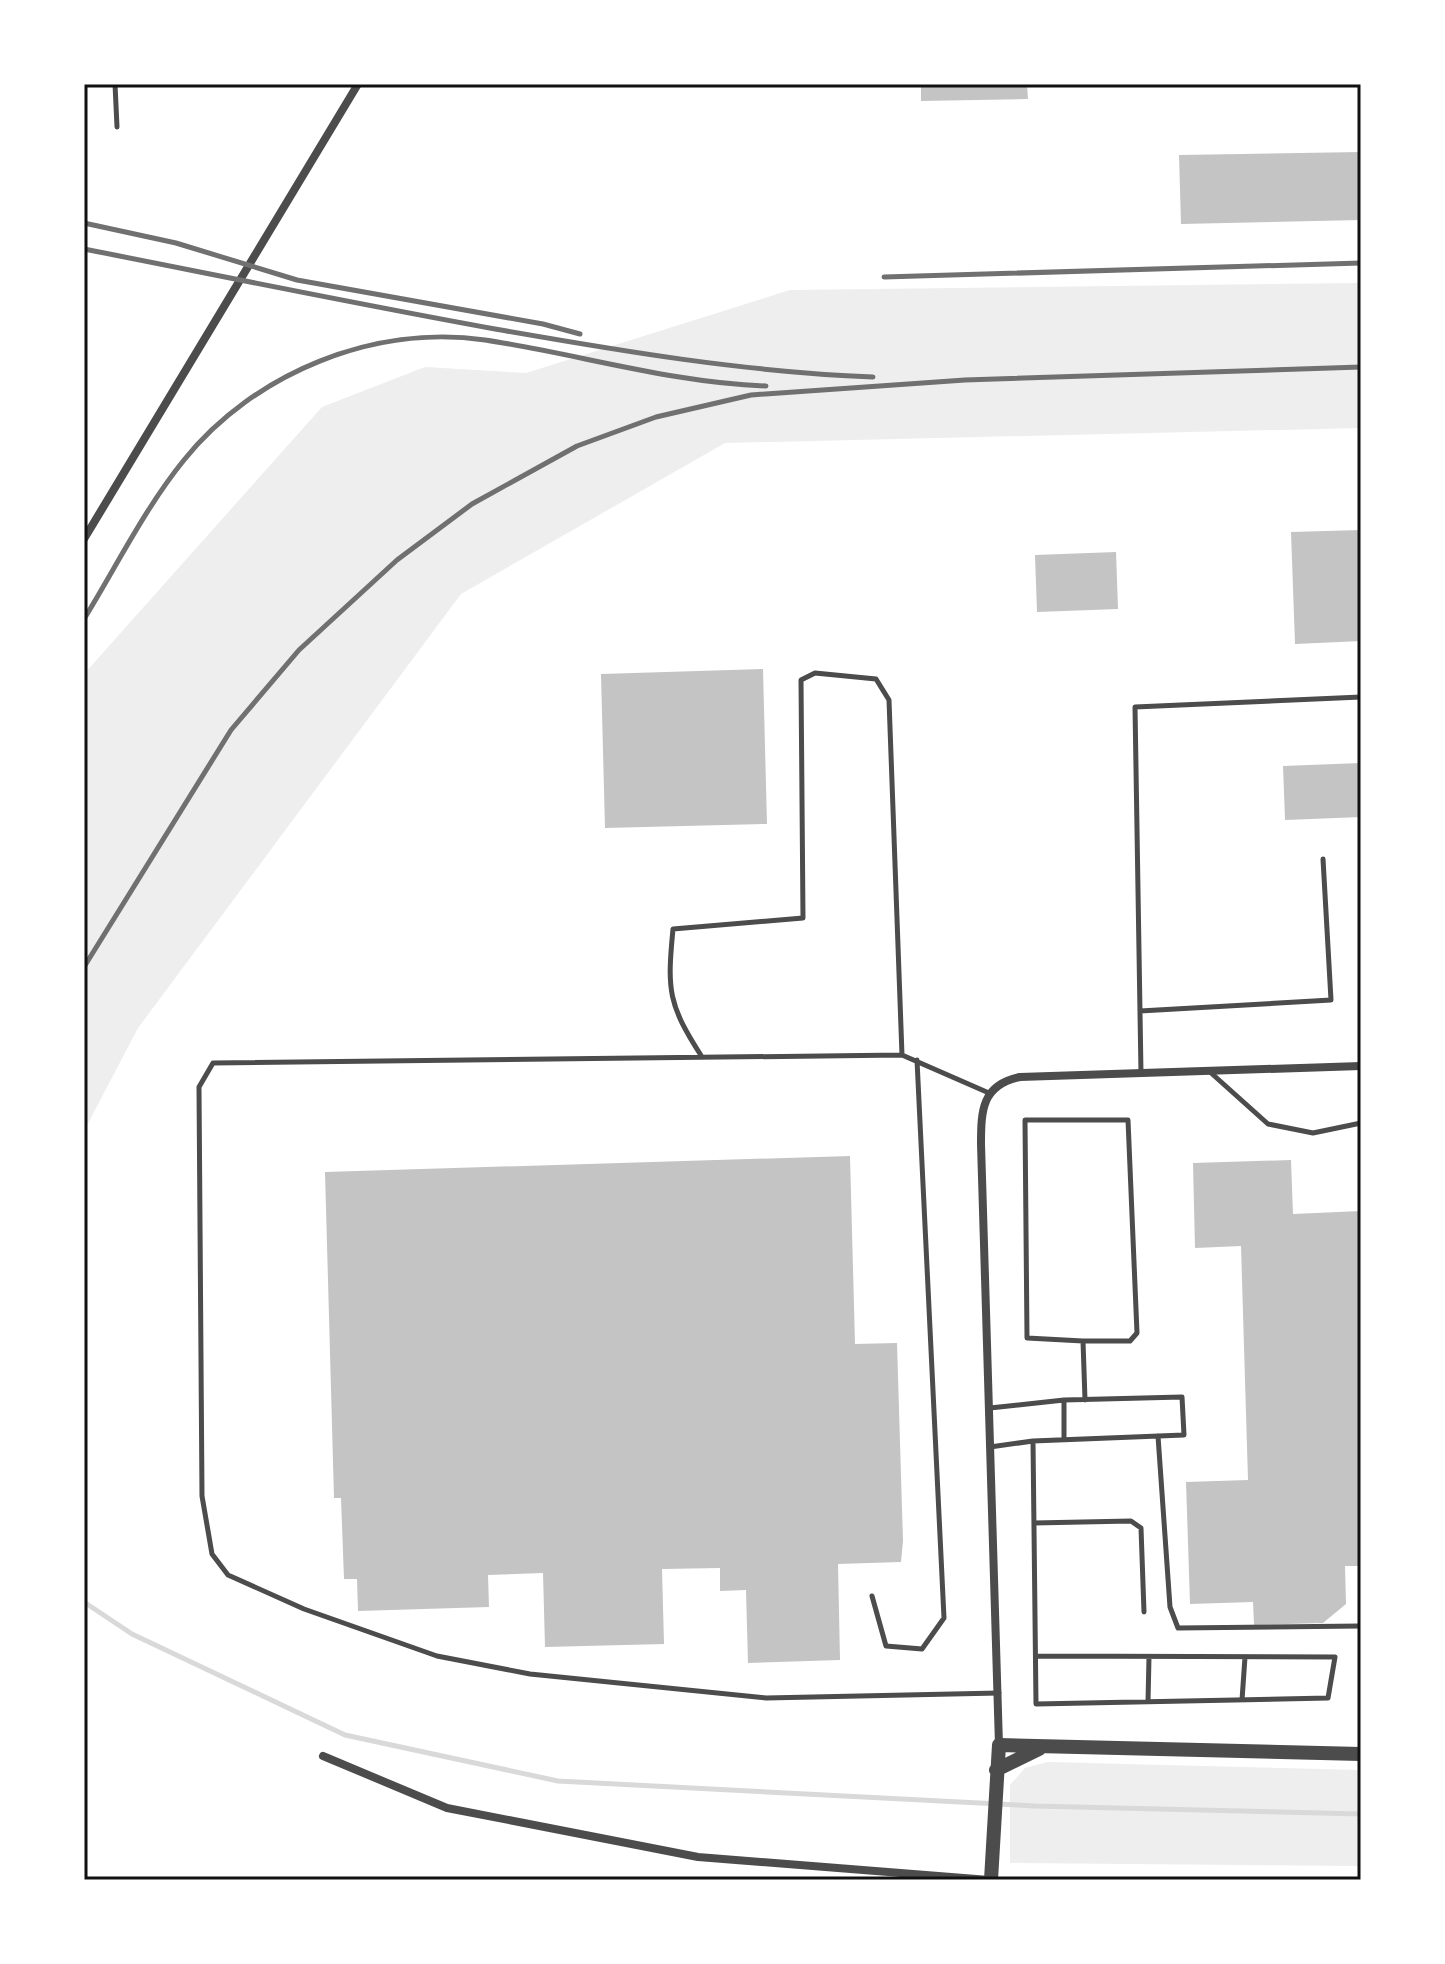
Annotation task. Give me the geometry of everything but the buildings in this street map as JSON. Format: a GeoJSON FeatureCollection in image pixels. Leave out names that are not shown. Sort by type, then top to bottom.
{"type":"FeatureCollection","features":[{"type":"Feature","properties":{"kind":"street"},"geometry":{"type":"LineString","coordinates":[[84,539],[358,84]]}},
{"type":"Feature","properties":{"kind":"street"},"geometry":{"type":"LineString","coordinates":[[323,1756],[447,1808],[698,1857],[990,1880],[999,1745],[999,1693],[981,1144],[981,1115],[989,1093],[1007,1080],[1020,1077],[1361,1066]]}},
{"type":"Feature","properties":{"kind":"street"},"geometry":{"type":"LineString","coordinates":[[999,1745],[1361,1754]]}},
{"type":"Feature","properties":{"kind":"street"},"geometry":{"type":"LineString","coordinates":[[996,1778],[1050,1746]]}},
{"type":"Feature","properties":{"kind":"lane"},"geometry":{"type":"LineString","coordinates":[[115,84],[117,127]]}},
{"type":"Feature","properties":{"kind":"lane"},"geometry":{"type":"LineString","coordinates":[[703,1058],[681,1024],[668,983],[673,929],[803,918],[801,680],[815,673],[876,679],[889,700],[902,1055]]}},
{"type":"Feature","properties":{"kind":"lane"},"geometry":{"type":"LineString","coordinates":[[1141,1073],[1135,707],[1361,697]]}},
{"type":"Feature","properties":{"kind":"lane"},"geometry":{"type":"LineString","coordinates":[[1140,1011],[1331,1000],[1323,859]]}},
{"type":"Feature","properties":{"kind":"lane"},"geometry":{"type":"LineString","coordinates":[[989,1093],[902,1055],[213,1063],[199,1087],[202,1496],[212,1554],[228,1575],[304,1609],[437,1656],[627,1686],[766,1698],[999,1693]]}},
{"type":"Feature","properties":{"kind":"lane"},"geometry":{"type":"LineString","coordinates":[[872,1596],[886,1646],[922,1649],[944,1618],[917,1060]]}},
{"type":"Feature","properties":{"kind":"lane"},"geometry":{"type":"LineString","coordinates":[[1210,1071],[1268,1124],[1313,1133],[1361,1123]]}},
{"type":"Feature","properties":{"kind":"lane"},"geometry":{"type":"LineString","coordinates":[[1025,1120],[1128,1120],[1137,1333],[1130,1341],[1083,1341],[1027,1338],[1025,1120]]}},
{"type":"Feature","properties":{"kind":"lane"},"geometry":{"type":"LineString","coordinates":[[1083,1341],[1085,1400]]}},
{"type":"Feature","properties":{"kind":"lane"},"geometry":{"type":"LineString","coordinates":[[989,1408],[1064,1400],[1182,1397],[1184,1435],[1033,1441],[990,1447]]}},
{"type":"Feature","properties":{"kind":"lane"},"geometry":{"type":"LineString","coordinates":[[1064,1400],[1064,1440]]}},
{"type":"Feature","properties":{"kind":"lane"},"geometry":{"type":"LineString","coordinates":[[1158,1436],[1170,1607],[1178,1628],[1361,1626]]}},
{"type":"Feature","properties":{"kind":"lane"},"geometry":{"type":"LineString","coordinates":[[1033,1441],[1036,1704],[1328,1698],[1335,1657],[1036,1656]]}},
{"type":"Feature","properties":{"kind":"lane"},"geometry":{"type":"LineString","coordinates":[[1034,1523],[1131,1521],[1141,1528],[1144,1612]]}},
{"type":"Feature","properties":{"kind":"lane"},"geometry":{"type":"LineString","coordinates":[[1148,1702],[1149,1657]]}},
{"type":"Feature","properties":{"kind":"lane"},"geometry":{"type":"LineString","coordinates":[[1242,1700],[1245,1657]]}},
{"type":"Feature","properties":{"kind":"shaded area"},"geometry":{"type":"Polygon","coordinates":[[[1361,283],[1361,428],[725,443],[461,594],[138,1028],[84,1131],[84,674],[322,407],[425,367],[526,373],[790,290],[1361,283]]]}},
{"type":"Feature","properties":{"kind":"shaded area"},"geometry":{"type":"Polygon","coordinates":[[[1048,1762],[1361,1770],[1361,1866],[1010,1863],[1010,1785],[1025,1768],[1048,1762]]]}},
{"type":"Feature","properties":{"kind":"waterway"},"geometry":{"type":"LineString","coordinates":[[84,1602],[132,1634],[345,1735],[558,1781],[1035,1806],[1361,1814]]}},
{"type":"Feature","properties":{"kind":"railway"},"geometry":{"type":"LineString","coordinates":[[84,223],[176,243],[297,280],[543,324],[580,334]]}},
{"type":"Feature","properties":{"kind":"railway"},"geometry":{"type":"LineString","coordinates":[[84,249],[392,310],[589,345],[730,365],[873,377]]}},
{"type":"Feature","properties":{"kind":"railway"},"geometry":{"type":"LineString","coordinates":[[884,277],[1361,263]]}},
{"type":"Feature","properties":{"kind":"railway"},"geometry":{"type":"LineString","coordinates":[[84,619],[170,478],[212,429],[245,402],[319,361],[359,348],[401,340],[443,337],[485,340],[696,380],[766,386]]}},
{"type":"Feature","properties":{"kind":"railway"},"geometry":{"type":"LineString","coordinates":[[84,967],[231,730],[299,650],[397,560],[472,504],[577,446],[656,417],[751,395],[965,380],[1361,367]]}}]}
